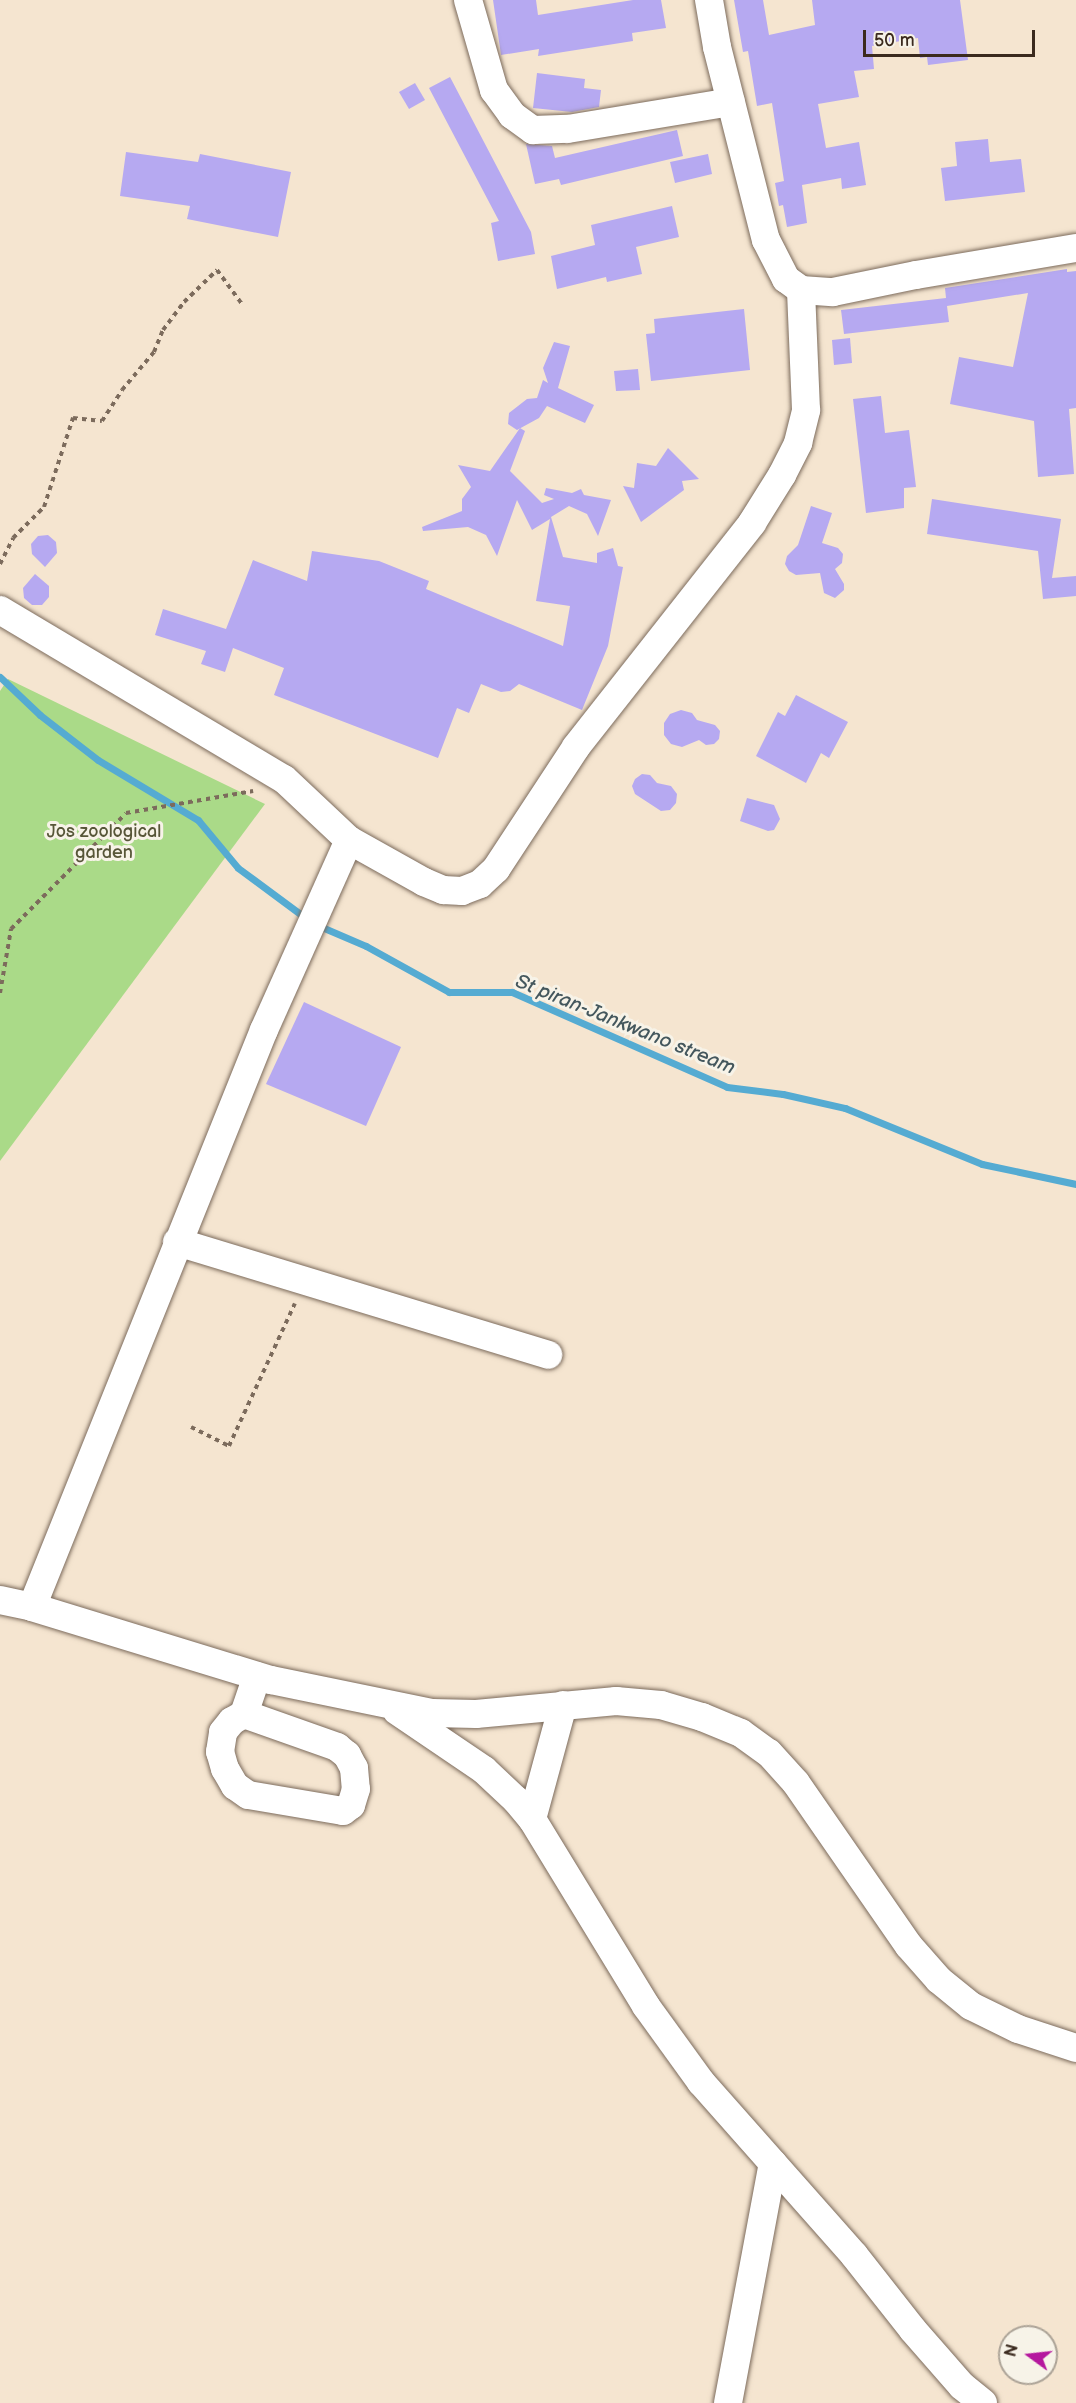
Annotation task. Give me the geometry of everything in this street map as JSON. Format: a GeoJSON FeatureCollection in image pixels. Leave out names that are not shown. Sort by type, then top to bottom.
{"type":"FeatureCollection","features":[{"type":"Feature","properties":{"kind":"street"},"geometry":{"type":"LineString","coordinates":[[468,0],[494,90],[512,116],[533,130],[568,129],[731,102]]}},
{"type":"Feature","properties":{"kind":"street"},"geometry":{"type":"LineString","coordinates":[[709,0],[717,47],[766,240],[786,279],[801,290],[819,293],[833,291],[1076,248]]}},
{"type":"Feature","properties":{"kind":"street"},"geometry":{"type":"LineString","coordinates":[[0,610],[284,779],[349,840],[424,882],[443,890],[462,891],[480,884],[496,869],[576,747],[752,523],[782,475],[798,443],[806,410],[801,290]]}},
{"type":"Feature","properties":{"kind":"street"},"geometry":{"type":"LineString","coordinates":[[32,1607],[264,1030],[305,943],[349,840]]}},
{"type":"Feature","properties":{"kind":"street"},"geometry":{"type":"LineString","coordinates":[[177,1242],[548,1355]]}},
{"type":"Feature","properties":{"kind":"street"},"geometry":{"type":"LineString","coordinates":[[0,1600],[32,1607],[257,1676],[432,1713],[476,1714],[616,1701],[661,1705],[702,1717],[741,1733],[769,1753],[796,1783],[909,1946],[939,1980],[971,2006],[1018,2029],[1076,2048]]}},
{"type":"Feature","properties":{"kind":"street"},"geometry":{"type":"LineString","coordinates":[[244,1714],[337,1747],[348,1755],[354,1768],[356,1789],[351,1805],[343,1811],[248,1795],[235,1786],[225,1769],[220,1752],[223,1732],[232,1720],[244,1714],[257,1676]]}},
{"type":"Feature","properties":{"kind":"street"},"geometry":{"type":"LineString","coordinates":[[385,1703],[484,1770],[532,1819],[646,2006],[701,2082],[854,2255],[913,2330],[962,2386],[983,2403]]}},
{"type":"Feature","properties":{"kind":"street"},"geometry":{"type":"LineString","coordinates":[[532,1819],[563,1705]]}},
{"type":"Feature","properties":{"kind":"street"},"geometry":{"type":"LineString","coordinates":[[728,2403],[773,2163]]}},
{"type":"Feature","properties":{"kind":"path"},"geometry":{"type":"LineString","coordinates":[[0,564],[13,538],[44,507],[73,418],[102,421],[122,390],[154,352],[163,330],[184,302],[217,270],[242,304]]}},
{"type":"Feature","properties":{"kind":"path"},"geometry":{"type":"LineString","coordinates":[[0,993],[11,929],[126,813],[185,801],[244,794],[284,779]]}},
{"type":"Feature","properties":{"kind":"path"},"geometry":{"type":"LineString","coordinates":[[191,1427],[229,1446],[305,1281]]}},
{"type":"Feature","properties":{"kind":"green space","name":"Jos zoological garden"},"geometry":{"type":"Polygon","coordinates":[[[8,679],[265,804],[0,1161],[0,691],[8,679]]]}},
{"type":"Feature","properties":{"kind":"building"},"geometry":{"type":"Polygon","coordinates":[[[493,0],[536,0],[538,15],[633,0],[661,0],[666,28],[632,33],[633,41],[538,56],[539,49],[501,55],[493,0]]]}},
{"type":"Feature","properties":{"kind":"building"},"geometry":{"type":"Polygon","coordinates":[[[734,0],[763,0],[769,35],[815,25],[812,0],[960,0],[968,60],[928,65],[927,57],[920,58],[918,38],[872,46],[874,69],[854,71],[859,97],[818,104],[826,148],[859,142],[866,185],[842,189],[841,178],[802,185],[807,223],[787,227],[783,205],[779,206],[775,183],[784,181],[772,103],[757,106],[748,51],[743,52],[734,0]]]}},
{"type":"Feature","properties":{"kind":"building"},"geometry":{"type":"Polygon","coordinates":[[[537,73],[585,79],[584,88],[601,90],[599,107],[572,112],[533,108],[537,73]]]}},
{"type":"Feature","properties":{"kind":"building"},"geometry":{"type":"Polygon","coordinates":[[[450,77],[531,232],[535,254],[498,261],[491,223],[499,221],[429,88],[450,77]]]}},
{"type":"Feature","properties":{"kind":"building"},"geometry":{"type":"Polygon","coordinates":[[[415,83],[425,100],[409,109],[399,92],[415,83]]]}},
{"type":"Feature","properties":{"kind":"building"},"geometry":{"type":"Polygon","coordinates":[[[677,130],[683,156],[561,185],[559,179],[535,184],[526,144],[552,146],[555,158],[677,130]]]}},
{"type":"Feature","properties":{"kind":"building"},"geometry":{"type":"Polygon","coordinates":[[[988,139],[990,162],[1021,159],[1025,192],[945,201],[941,168],[957,166],[955,142],[988,139]]]}},
{"type":"Feature","properties":{"kind":"building"},"geometry":{"type":"Polygon","coordinates":[[[126,152],[198,162],[200,154],[291,172],[278,237],[187,219],[190,206],[120,196],[126,152]]]}},
{"type":"Feature","properties":{"kind":"building"},"geometry":{"type":"Polygon","coordinates":[[[708,154],[712,174],[675,183],[670,162],[708,154]]]}},
{"type":"Feature","properties":{"kind":"building"},"geometry":{"type":"Polygon","coordinates":[[[672,206],[679,237],[636,247],[642,274],[607,282],[606,277],[557,289],[551,256],[595,245],[591,225],[672,206]]]}},
{"type":"Feature","properties":{"kind":"building"},"geometry":{"type":"Polygon","coordinates":[[[1067,269],[1067,272],[1076,271],[1076,408],[1069,409],[1074,474],[1038,477],[1034,421],[950,404],[959,357],[1013,367],[1028,293],[947,306],[949,322],[844,334],[841,310],[946,298],[945,288],[1067,269]]]}},
{"type":"Feature","properties":{"kind":"building"},"geometry":{"type":"Polygon","coordinates":[[[744,309],[750,370],[651,381],[646,334],[655,333],[654,319],[744,309]]]}},
{"type":"Feature","properties":{"kind":"building"},"geometry":{"type":"Polygon","coordinates":[[[850,338],[852,363],[834,365],[832,340],[850,338]]]}},
{"type":"Feature","properties":{"kind":"building"},"geometry":{"type":"Polygon","coordinates":[[[554,342],[570,346],[558,388],[594,405],[585,423],[547,406],[539,418],[517,430],[508,424],[509,413],[527,399],[537,398],[543,380],[548,383],[543,368],[554,342]]]}},
{"type":"Feature","properties":{"kind":"building"},"geometry":{"type":"Polygon","coordinates":[[[638,369],[640,390],[616,391],[614,371],[638,369]]]}},
{"type":"Feature","properties":{"kind":"building"},"geometry":{"type":"Polygon","coordinates":[[[881,396],[885,433],[909,430],[916,487],[904,488],[904,508],[866,513],[853,399],[881,396]]]}},
{"type":"Feature","properties":{"kind":"building"},"geometry":{"type":"Polygon","coordinates":[[[520,428],[525,431],[510,471],[542,503],[554,499],[544,495],[546,488],[572,493],[581,489],[584,495],[611,500],[598,536],[587,514],[569,506],[551,517],[563,557],[597,563],[597,553],[613,548],[618,566],[623,567],[608,646],[582,710],[519,684],[510,691],[501,692],[481,684],[469,713],[457,708],[438,758],[274,695],[284,668],[233,648],[225,672],[201,664],[206,651],[155,635],[163,609],[226,629],[253,560],[307,581],[312,551],[379,561],[429,581],[426,589],[563,646],[570,606],[536,601],[550,519],[532,530],[517,500],[497,556],[486,535],[468,527],[423,531],[422,527],[462,511],[462,499],[471,487],[458,465],[490,471],[520,428]]]}},
{"type":"Feature","properties":{"kind":"building"},"geometry":{"type":"Polygon","coordinates":[[[668,448],[699,479],[682,481],[684,490],[641,522],[623,486],[634,488],[637,463],[656,466],[668,448]]]}},
{"type":"Feature","properties":{"kind":"building"},"geometry":{"type":"Polygon","coordinates":[[[932,499],[1061,519],[1052,578],[1076,576],[1076,596],[1043,599],[1038,551],[927,534],[932,499]]]}},
{"type":"Feature","properties":{"kind":"building"},"geometry":{"type":"Polygon","coordinates":[[[811,506],[832,513],[822,543],[838,548],[843,554],[842,563],[835,569],[844,584],[844,590],[835,598],[824,593],[820,573],[796,575],[789,571],[785,564],[787,556],[798,545],[811,506]]]}},
{"type":"Feature","properties":{"kind":"building"},"geometry":{"type":"Polygon","coordinates":[[[48,535],[56,542],[57,553],[45,567],[32,554],[31,544],[38,536],[48,535]]]}},
{"type":"Feature","properties":{"kind":"building"},"geometry":{"type":"Polygon","coordinates":[[[35,574],[49,586],[49,597],[42,605],[32,605],[24,598],[23,588],[35,574]]]}},
{"type":"Feature","properties":{"kind":"building"},"geometry":{"type":"Polygon","coordinates":[[[796,695],[848,722],[829,758],[821,753],[806,783],[756,756],[778,712],[785,716],[796,695]]]}},
{"type":"Feature","properties":{"kind":"building"},"geometry":{"type":"Polygon","coordinates":[[[681,710],[692,713],[697,720],[715,725],[720,731],[719,739],[714,744],[706,745],[699,740],[682,747],[671,744],[664,735],[664,723],[670,714],[681,710]]]}},
{"type":"Feature","properties":{"kind":"building"},"geometry":{"type":"Polygon","coordinates":[[[642,774],[650,775],[657,783],[671,786],[677,794],[676,803],[670,810],[661,811],[635,794],[632,786],[635,779],[642,774]]]}},
{"type":"Feature","properties":{"kind":"building"},"geometry":{"type":"Polygon","coordinates":[[[747,798],[774,805],[780,819],[774,830],[768,831],[740,821],[747,798]]]}},
{"type":"Feature","properties":{"kind":"building"},"geometry":{"type":"Polygon","coordinates":[[[304,1002],[401,1047],[366,1126],[266,1084],[304,1002]]]}},
{"type":"Feature","properties":{"kind":"waterway","name":"St piran-Jankwano stream"},"geometry":{"type":"LineString","coordinates":[[0,677],[40,715],[98,760],[198,820],[238,868],[307,919]]}},
{"type":"Feature","properties":{"kind":"waterway","name":"St piran-Jankwano stream"},"geometry":{"type":"LineString","coordinates":[[317,925],[366,946],[449,992],[512,992],[727,1087],[783,1094],[845,1108],[982,1164],[1076,1184]]}}]}
